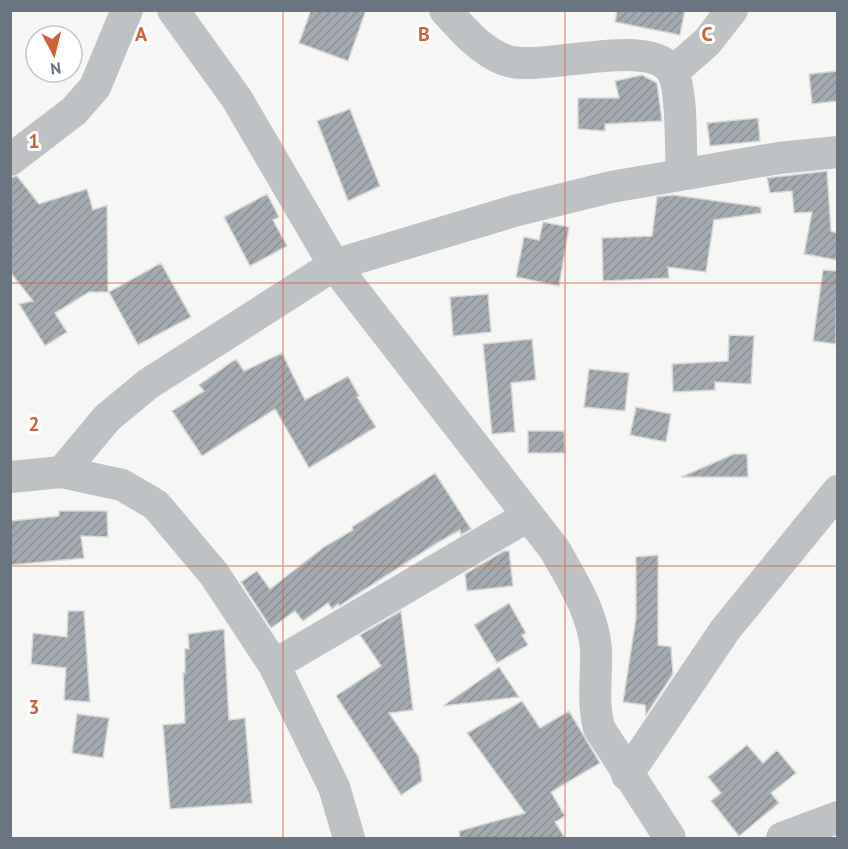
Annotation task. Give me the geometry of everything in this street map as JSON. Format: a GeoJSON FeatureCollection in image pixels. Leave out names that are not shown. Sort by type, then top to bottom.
{"type":"FeatureCollection","features":[{"type":"Feature","properties":{"kind":"street"},"geometry":{"type":"LineString","coordinates":[[10,159],[74,111],[94,87],[127,10]]}},
{"type":"Feature","properties":{"kind":"street"},"geometry":{"type":"LineString","coordinates":[[173,10],[237,99],[334,265],[555,550],[581,597],[592,625],[596,650],[594,708],[599,728],[627,775],[670,838]]}},
{"type":"Feature","properties":{"kind":"street"},"geometry":{"type":"LineString","coordinates":[[445,10],[491,53],[507,61],[647,56],[663,63],[673,72],[677,89],[682,174]]}},
{"type":"Feature","properties":{"kind":"street"},"geometry":{"type":"LineString","coordinates":[[673,72],[708,42],[732,10]]}},
{"type":"Feature","properties":{"kind":"street"},"geometry":{"type":"LineString","coordinates":[[62,472],[107,418],[148,384],[334,265],[514,211],[682,174],[779,158],[837,152]]}},
{"type":"Feature","properties":{"kind":"street"},"geometry":{"type":"LineString","coordinates":[[10,477],[62,472],[122,484],[156,505],[214,574],[274,665],[334,787],[349,838]]}},
{"type":"Feature","properties":{"kind":"street"},"geometry":{"type":"LineString","coordinates":[[627,775],[725,630],[837,491]]}},
{"type":"Feature","properties":{"kind":"street"},"geometry":{"type":"LineString","coordinates":[[274,665],[528,516]]}},
{"type":"Feature","properties":{"kind":"street"},"geometry":{"type":"LineString","coordinates":[[782,838],[837,817]]}},
{"type":"Feature","properties":{"kind":"building"},"geometry":{"type":"Polygon","coordinates":[[[311,10],[366,10],[348,61],[299,43],[311,10]]]}},
{"type":"Feature","properties":{"kind":"building"},"geometry":{"type":"Polygon","coordinates":[[[617,10],[685,10],[680,35],[615,22],[617,10]]]}},
{"type":"Feature","properties":{"kind":"building"},"geometry":{"type":"Polygon","coordinates":[[[837,71],[837,101],[812,104],[809,74],[837,71]]]}},
{"type":"Feature","properties":{"kind":"building"},"geometry":{"type":"Polygon","coordinates":[[[642,75],[657,83],[662,121],[605,124],[605,131],[578,129],[578,98],[619,98],[615,81],[642,75]]]}},
{"type":"Feature","properties":{"kind":"building"},"geometry":{"type":"Polygon","coordinates":[[[350,109],[380,186],[348,201],[317,121],[350,109]]]}},
{"type":"Feature","properties":{"kind":"building"},"geometry":{"type":"Polygon","coordinates":[[[758,118],[760,141],[710,146],[707,123],[758,118]]]}},
{"type":"Feature","properties":{"kind":"building"},"geometry":{"type":"Polygon","coordinates":[[[827,171],[831,231],[837,233],[837,260],[804,254],[812,212],[794,213],[792,191],[770,193],[767,178],[827,171]]]}},
{"type":"Feature","properties":{"kind":"building"},"geometry":{"type":"Polygon","coordinates":[[[17,176],[39,204],[87,189],[93,210],[107,205],[108,292],[89,292],[55,313],[67,332],[45,346],[19,304],[33,301],[10,272],[10,178],[17,176]]]}},
{"type":"Feature","properties":{"kind":"building"},"geometry":{"type":"Polygon","coordinates":[[[267,194],[279,217],[273,220],[287,246],[250,266],[224,217],[267,194]]]}},
{"type":"Feature","properties":{"kind":"building"},"geometry":{"type":"Polygon","coordinates":[[[673,195],[761,207],[761,213],[714,220],[706,272],[668,267],[669,278],[603,281],[602,238],[652,236],[657,197],[673,195]]]}},
{"type":"Feature","properties":{"kind":"building"},"geometry":{"type":"Polygon","coordinates":[[[543,222],[569,227],[559,286],[516,277],[524,237],[539,240],[543,222]]]}},
{"type":"Feature","properties":{"kind":"building"},"geometry":{"type":"Polygon","coordinates":[[[161,263],[191,317],[138,345],[109,292],[161,263]]]}},
{"type":"Feature","properties":{"kind":"building"},"geometry":{"type":"Polygon","coordinates":[[[823,270],[837,271],[836,344],[813,341],[823,270]]]}},
{"type":"Feature","properties":{"kind":"building"},"geometry":{"type":"Polygon","coordinates":[[[488,294],[491,332],[453,336],[450,297],[488,294]]]}},
{"type":"Feature","properties":{"kind":"building"},"geometry":{"type":"Polygon","coordinates":[[[729,335],[754,336],[751,384],[715,382],[715,390],[673,392],[672,364],[728,361],[729,335]]]}},
{"type":"Feature","properties":{"kind":"building"},"geometry":{"type":"Polygon","coordinates":[[[532,339],[536,380],[511,383],[515,432],[492,434],[483,344],[532,339]]]}},
{"type":"Feature","properties":{"kind":"building"},"geometry":{"type":"Polygon","coordinates":[[[282,353],[305,400],[348,376],[359,396],[357,397],[376,427],[309,468],[275,409],[202,456],[172,411],[204,391],[199,385],[236,359],[244,371],[282,353]]]}},
{"type":"Feature","properties":{"kind":"building"},"geometry":{"type":"Polygon","coordinates":[[[589,369],[629,373],[625,411],[584,407],[589,369]]]}},
{"type":"Feature","properties":{"kind":"building"},"geometry":{"type":"Polygon","coordinates":[[[636,407],[671,414],[666,442],[630,435],[636,407]]]}},
{"type":"Feature","properties":{"kind":"building"},"geometry":{"type":"Polygon","coordinates":[[[528,431],[564,431],[565,453],[528,453],[528,431]]]}},
{"type":"Feature","properties":{"kind":"building"},"geometry":{"type":"Polygon","coordinates":[[[734,454],[747,454],[748,477],[681,477],[734,454]]]}},
{"type":"Feature","properties":{"kind":"building"},"geometry":{"type":"Polygon","coordinates":[[[435,473],[471,529],[461,535],[460,530],[437,543],[339,606],[338,604],[332,609],[328,603],[303,621],[295,611],[271,628],[241,582],[257,571],[270,589],[324,547],[353,530],[352,527],[435,473]]]}},
{"type":"Feature","properties":{"kind":"building"},"geometry":{"type":"Polygon","coordinates":[[[59,511],[107,511],[108,537],[81,536],[84,558],[10,565],[10,521],[59,516],[59,511]]]}},
{"type":"Feature","properties":{"kind":"building"},"geometry":{"type":"Polygon","coordinates":[[[504,551],[509,551],[513,586],[467,591],[465,574],[504,551]]]}},
{"type":"Feature","properties":{"kind":"building"},"geometry":{"type":"Polygon","coordinates":[[[658,555],[658,645],[671,647],[673,674],[646,715],[645,705],[623,702],[636,618],[636,557],[658,555]]]}},
{"type":"Feature","properties":{"kind":"building"},"geometry":{"type":"Polygon","coordinates":[[[509,603],[526,633],[522,635],[528,645],[497,663],[474,625],[509,603]]]}},
{"type":"Feature","properties":{"kind":"building"},"geometry":{"type":"Polygon","coordinates":[[[68,611],[84,611],[90,702],[64,700],[66,668],[31,664],[33,633],[67,637],[68,611]]]}},
{"type":"Feature","properties":{"kind":"building"},"geometry":{"type":"Polygon","coordinates":[[[401,611],[413,710],[389,713],[419,757],[422,781],[401,795],[336,696],[381,666],[360,635],[401,611]]]}},
{"type":"Feature","properties":{"kind":"building"},"geometry":{"type":"Polygon","coordinates":[[[224,629],[229,720],[245,718],[252,803],[170,809],[163,725],[185,723],[183,673],[185,673],[185,649],[189,649],[188,634],[224,629]]]}},
{"type":"Feature","properties":{"kind":"building"},"geometry":{"type":"Polygon","coordinates":[[[499,667],[519,697],[443,706],[499,667]]]}},
{"type":"Feature","properties":{"kind":"building"},"geometry":{"type":"Polygon","coordinates":[[[522,701],[540,728],[569,711],[600,763],[551,792],[565,816],[555,822],[565,838],[460,838],[459,831],[525,813],[467,733],[522,701]]]}},
{"type":"Feature","properties":{"kind":"building"},"geometry":{"type":"Polygon","coordinates":[[[77,714],[109,718],[103,758],[72,753],[77,714]]]}},
{"type":"Feature","properties":{"kind":"building"},"geometry":{"type":"Polygon","coordinates":[[[747,745],[763,763],[777,750],[796,773],[771,793],[779,803],[739,836],[711,801],[721,793],[708,777],[747,745]]]}}]}
